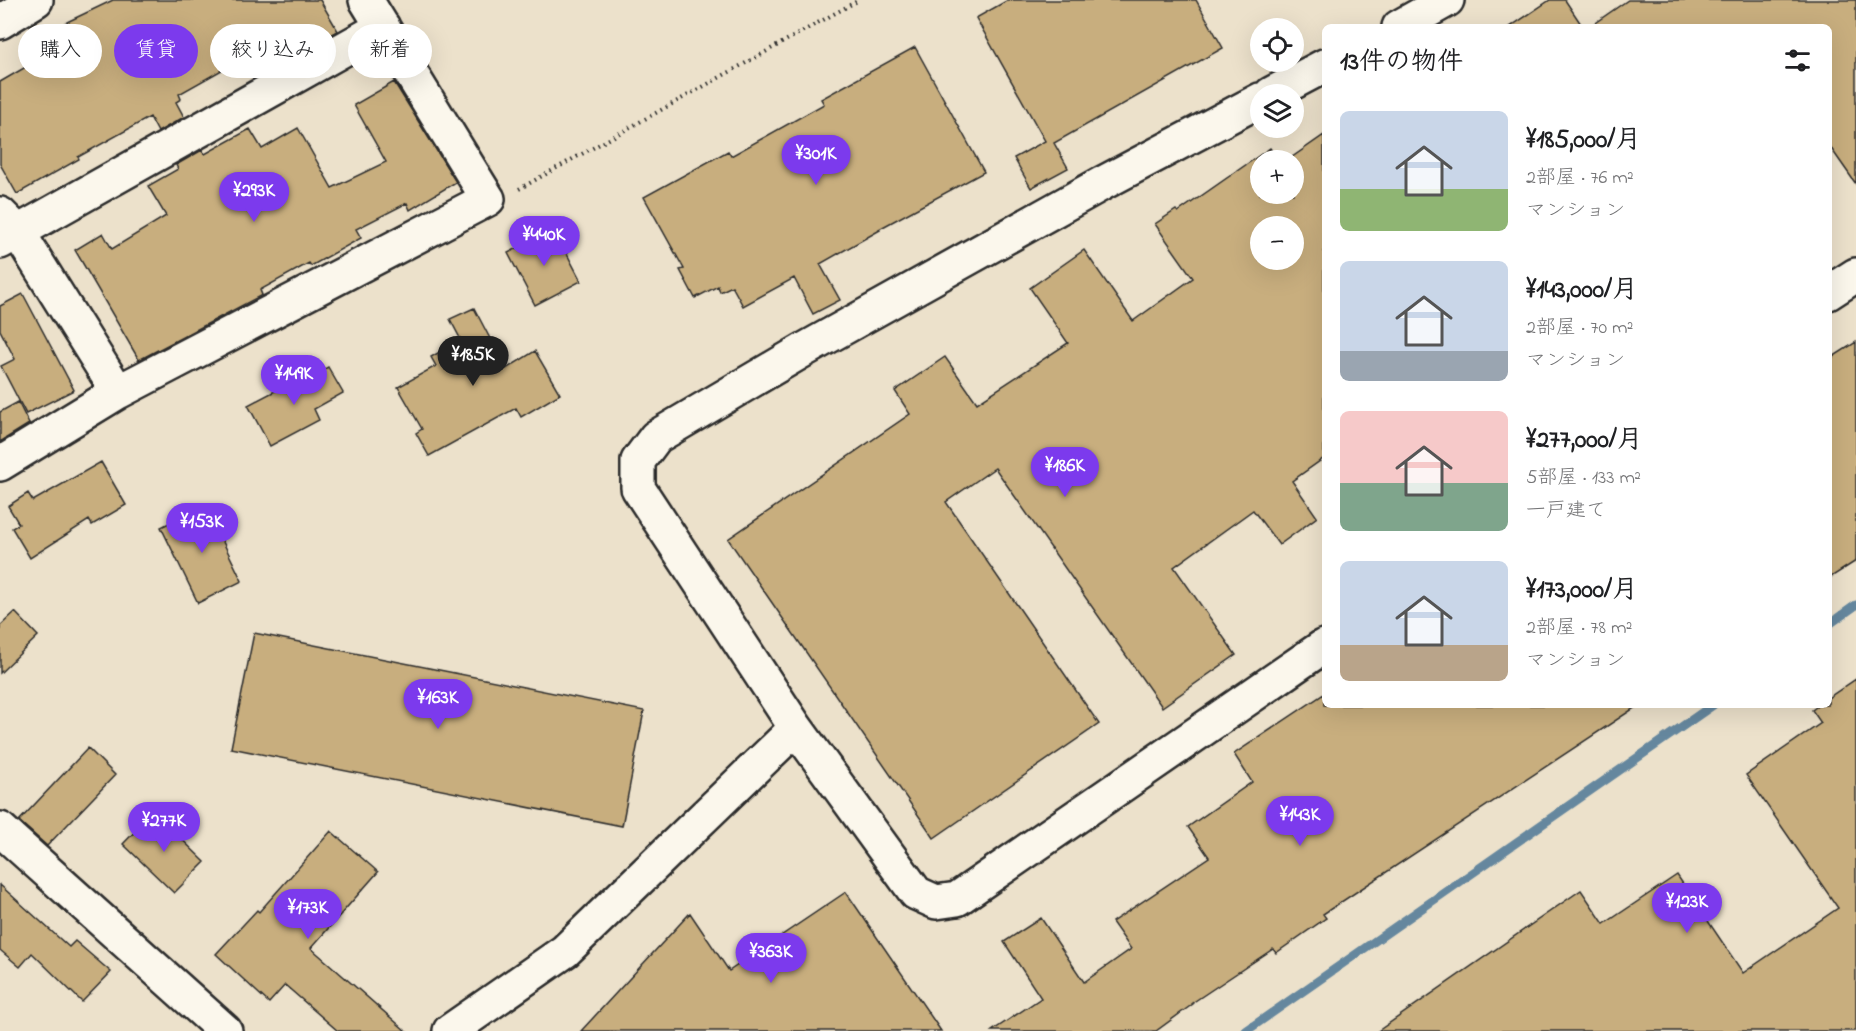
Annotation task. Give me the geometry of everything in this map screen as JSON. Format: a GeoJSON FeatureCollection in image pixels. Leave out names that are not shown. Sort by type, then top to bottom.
{"type":"FeatureCollection","features":[{"type":"Feature","properties":{"kind":"street"},"geometry":{"type":"LineString","coordinates":[[0,22],[36,0]]}},
{"type":"Feature","properties":{"kind":"street"},"geometry":{"type":"LineString","coordinates":[[366,0],[381,24]]}},
{"type":"Feature","properties":{"kind":"street"},"geometry":{"type":"LineString","coordinates":[[1404,24],[1447,0]]}},
{"type":"Feature","properties":{"kind":"street"},"geometry":{"type":"LineString","coordinates":[[118,392],[6,229],[348,46]]}},
{"type":"Feature","properties":{"kind":"street"},"geometry":{"type":"LineString","coordinates":[[1290,84],[1322,67]]}},
{"type":"Feature","properties":{"kind":"street"},"geometry":{"type":"LineString","coordinates":[[0,464],[118,392],[488,199],[414,78]]}},
{"type":"Feature","properties":{"kind":"street"},"geometry":{"type":"LineString","coordinates":[[1250,105],[1103,183],[802,351],[656,437],[638,461],[638,488],[796,728],[916,893],[936,902],[957,899],[1322,647]]}},
{"type":"Feature","properties":{"kind":"street"},"geometry":{"type":"LineString","coordinates":[[1832,290],[1856,275]]}},
{"type":"Feature","properties":{"kind":"street"},"geometry":{"type":"LineString","coordinates":[[450,1031],[565,951],[796,728]]}},
{"type":"Feature","properties":{"kind":"street"},"geometry":{"type":"LineString","coordinates":[[0,829],[225,1031]]}},
{"type":"Feature","properties":{"kind":"path"},"geometry":{"type":"LineString","coordinates":[[488,199],[513,192],[859,0]]}},
{"type":"Feature","properties":{"kind":"building"},"geometry":{"type":"Polygon","coordinates":[[[113,0],[320,0],[334,24],[210,24],[210,77],[179,94],[181,99],[176,102],[184,117],[158,132],[150,117],[17,194],[0,164],[0,82],[18,72],[18,78],[102,78],[102,24],[64,24],[113,0]]]}},
{"type":"Feature","properties":{"kind":"building"},"geometry":{"type":"Polygon","coordinates":[[[1008,0],[1196,0],[1223,48],[1054,143],[1068,168],[1031,188],[1014,158],[1045,141],[976,18],[1008,0]]]}},
{"type":"Feature","properties":{"kind":"building"},"geometry":{"type":"Polygon","coordinates":[[[1550,0],[1565,0],[1581,24],[1514,24],[1550,0]]]}},
{"type":"Feature","properties":{"kind":"building"},"geometry":{"type":"Polygon","coordinates":[[[1628,0],[1856,0],[1856,184],[1832,150],[1832,24],[1593,24],[1628,0]]]}},
{"type":"Feature","properties":{"kind":"building"},"geometry":{"type":"Polygon","coordinates":[[[915,47],[984,172],[820,264],[840,300],[813,314],[794,278],[743,306],[732,286],[720,292],[718,286],[695,298],[680,270],[684,269],[644,197],[728,151],[731,156],[824,104],[821,99],[915,47]]]}},
{"type":"Feature","properties":{"kind":"building"},"geometry":{"type":"Polygon","coordinates":[[[394,82],[456,182],[410,210],[407,203],[356,229],[361,238],[311,266],[309,263],[260,290],[262,295],[139,360],[75,250],[103,233],[112,249],[166,216],[148,186],[178,169],[176,165],[202,150],[205,154],[250,129],[262,149],[298,128],[332,188],[386,162],[354,105],[394,82]]]}},
{"type":"Feature","properties":{"kind":"building"},"geometry":{"type":"Polygon","coordinates":[[[1322,136],[1322,459],[1292,481],[1317,517],[1279,545],[1253,510],[1174,567],[1236,655],[1162,707],[995,468],[946,502],[1099,724],[934,838],[728,539],[910,414],[895,391],[945,357],[977,403],[1068,343],[1030,288],[1084,250],[1133,321],[1193,278],[1155,224],[1176,210],[1178,212],[1250,162],[1250,204],[1304,204],[1302,150],[1322,136]]]}},
{"type":"Feature","properties":{"kind":"building"},"geometry":{"type":"Polygon","coordinates":[[[554,229],[581,281],[535,305],[508,253],[554,229]]]}},
{"type":"Feature","properties":{"kind":"building"},"geometry":{"type":"Polygon","coordinates":[[[23,294],[74,390],[26,414],[1,366],[15,359],[0,330],[0,306],[23,294]]]}},
{"type":"Feature","properties":{"kind":"building"},"geometry":{"type":"Polygon","coordinates":[[[474,308],[506,369],[535,351],[560,394],[521,417],[516,408],[429,456],[416,433],[422,429],[398,387],[436,366],[431,357],[461,340],[450,319],[474,308]]]}},
{"type":"Feature","properties":{"kind":"building"},"geometry":{"type":"Polygon","coordinates":[[[1856,342],[1856,561],[1832,576],[1832,357],[1856,342]]]}},
{"type":"Feature","properties":{"kind":"building"},"geometry":{"type":"Polygon","coordinates":[[[328,367],[343,393],[314,409],[319,420],[270,446],[248,405],[298,379],[300,383],[328,367]]]}},
{"type":"Feature","properties":{"kind":"building"},"geometry":{"type":"Polygon","coordinates":[[[18,402],[29,424],[0,442],[0,412],[18,402]]]}},
{"type":"Feature","properties":{"kind":"building"},"geometry":{"type":"Polygon","coordinates":[[[101,462],[126,505],[92,525],[89,520],[30,558],[12,528],[19,524],[8,506],[28,493],[33,501],[101,462]]]}},
{"type":"Feature","properties":{"kind":"building"},"geometry":{"type":"Polygon","coordinates":[[[205,505],[242,581],[198,603],[161,527],[205,505]]]}},
{"type":"Feature","properties":{"kind":"building"},"geometry":{"type":"Polygon","coordinates":[[[15,612],[38,636],[0,673],[0,626],[15,612]]]}},
{"type":"Feature","properties":{"kind":"building"},"geometry":{"type":"Polygon","coordinates":[[[254,633],[644,711],[622,826],[231,748],[254,633]]]}},
{"type":"Feature","properties":{"kind":"building"},"geometry":{"type":"Polygon","coordinates":[[[1856,679],[1856,1031],[1378,1031],[1581,890],[1604,924],[1677,875],[1743,973],[1838,908],[1746,775],[1821,723],[1812,710],[1832,708],[1832,695],[1856,679]]]}},
{"type":"Feature","properties":{"kind":"building"},"geometry":{"type":"Polygon","coordinates":[[[1322,695],[1322,708],[1634,708],[1323,914],[1326,918],[1276,953],[1273,949],[1192,1003],[1156,1031],[992,1031],[1041,998],[1004,942],[1041,918],[1084,982],[1131,949],[1112,922],[1209,857],[1188,827],[1252,782],[1234,754],[1322,695]]]}},
{"type":"Feature","properties":{"kind":"building"},"geometry":{"type":"Polygon","coordinates":[[[88,748],[115,775],[47,846],[19,821],[88,748]]]}},
{"type":"Feature","properties":{"kind":"building"},"geometry":{"type":"Polygon","coordinates":[[[154,812],[205,862],[174,893],[123,844],[154,812]]]}},
{"type":"Feature","properties":{"kind":"building"},"geometry":{"type":"Polygon","coordinates":[[[331,831],[378,872],[311,948],[406,1031],[338,1031],[285,985],[269,1003],[216,954],[257,910],[259,912],[331,831]]]}},
{"type":"Feature","properties":{"kind":"building"},"geometry":{"type":"Polygon","coordinates":[[[0,885],[69,947],[75,941],[111,972],[82,1002],[32,953],[20,967],[0,950],[0,885]]]}},
{"type":"Feature","properties":{"kind":"building"},"geometry":{"type":"Polygon","coordinates":[[[846,892],[941,1031],[581,1031],[690,913],[729,971],[846,892]]]}},
{"type":"Feature","properties":{"kind":"waterway"},"geometry":{"type":"LineString","coordinates":[[1832,622],[1856,605]]}},
{"type":"Feature","properties":{"kind":"waterway"},"geometry":{"type":"LineString","coordinates":[[1246,1031],[1709,708]]}}]}
